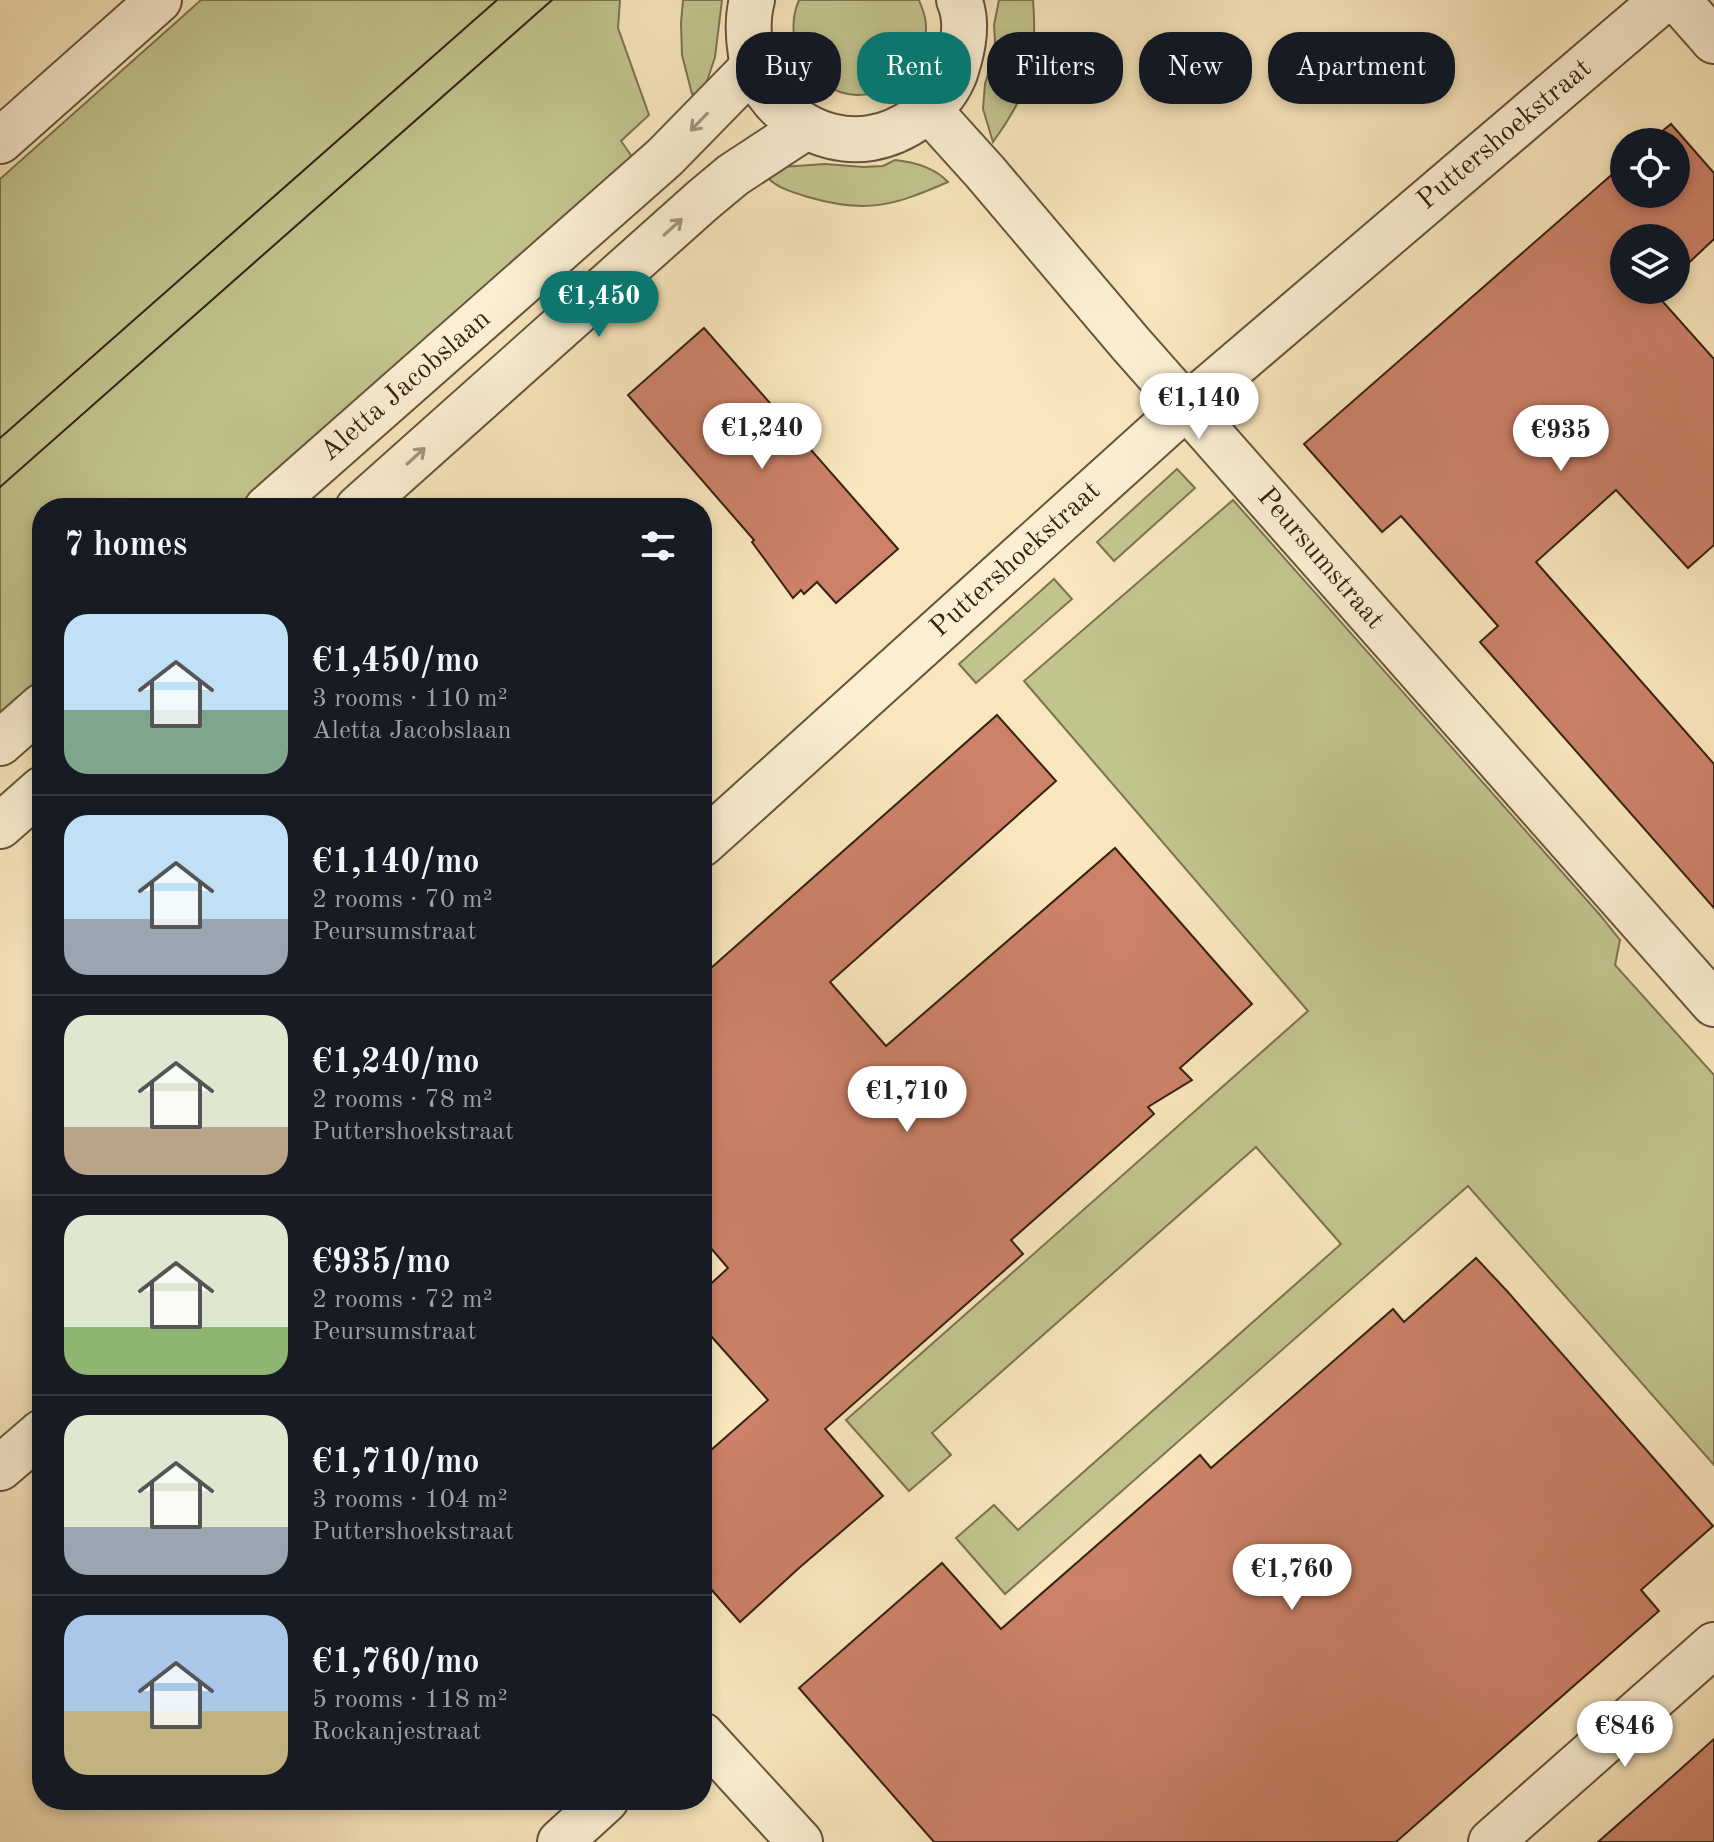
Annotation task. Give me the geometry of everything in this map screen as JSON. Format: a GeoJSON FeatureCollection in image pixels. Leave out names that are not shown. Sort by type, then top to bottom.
{"type":"FeatureCollection","features":[{"type":"Feature","properties":{"kind":"street"},"geometry":{"type":"LineString","coordinates":[[0,141],[159,0]]}},
{"type":"Feature","properties":{"kind":"street"},"geometry":{"type":"LineString","coordinates":[[748,32],[752,0]]}},
{"type":"Feature","properties":{"kind":"street","name":"Puttershoekstraat"},"geometry":{"type":"LineString","coordinates":[[712,835],[1186,407],[1663,0]]}},
{"type":"Feature","properties":{"kind":"street"},"geometry":{"type":"LineString","coordinates":[[1678,0],[1714,41]]}},
{"type":"Feature","properties":{"kind":"street"},"geometry":{"type":"LineString","coordinates":[[777,104],[806,127],[837,137],[870,138],[902,129],[929,110],[952,80],[964,44],[962,2]]}},
{"type":"Feature","properties":{"kind":"street","name":"Aletta Jacobslaan"},"geometry":{"type":"LineString","coordinates":[[278,498],[665,157],[736,84]]}},
{"type":"Feature","properties":{"kind":"street","name":"Peursumstraat"},"geometry":{"type":"LineString","coordinates":[[929,110],[1186,407],[1714,1004]]}},
{"type":"Feature","properties":{"kind":"street","name":"Aletta Jacobslaan"},"geometry":{"type":"LineString","coordinates":[[369,498],[703,200],[733,175],[806,127]]}},
{"type":"Feature","properties":{"kind":"street"},"geometry":{"type":"LineString","coordinates":[[0,743],[32,715]]}},
{"type":"Feature","properties":{"kind":"street"},"geometry":{"type":"LineString","coordinates":[[0,826],[32,798]]}},
{"type":"Feature","properties":{"kind":"street"},"geometry":{"type":"LineString","coordinates":[[0,1468],[32,1441]]}},
{"type":"Feature","properties":{"kind":"street"},"geometry":{"type":"LineString","coordinates":[[1491,1842],[1714,1645]]}},
{"type":"Feature","properties":{"kind":"street"},"geometry":{"type":"LineString","coordinates":[[712,1746],[800,1842]]}},
{"type":"Feature","properties":{"kind":"street"},"geometry":{"type":"LineString","coordinates":[[560,1842],[595,1810]]}},
{"type":"Feature","properties":{"kind":"green space"},"geometry":{"type":"Polygon","coordinates":[[[201,0],[620,0],[618,28],[649,115],[621,141],[633,158],[246,498],[32,498],[32,686],[0,714],[0,179],[201,0]]]}},
{"type":"Feature","properties":{"kind":"green space"},"geometry":{"type":"Polygon","coordinates":[[[683,0],[722,0],[715,57],[700,93],[692,94],[682,55],[683,0]]]}},
{"type":"Feature","properties":{"kind":"green space"},"geometry":{"type":"Polygon","coordinates":[[[799,0],[919,0],[926,32],[857,32],[856,95],[841,92],[841,32],[794,32],[794,16],[799,0]]]}},
{"type":"Feature","properties":{"kind":"green space"},"geometry":{"type":"Polygon","coordinates":[[[999,0],[1033,0],[1034,32],[994,32],[999,0]]]}},
{"type":"Feature","properties":{"kind":"green space"},"geometry":{"type":"Polygon","coordinates":[[[987,77],[987,104],[1017,104],[993,142],[983,109],[987,77]]]}},
{"type":"Feature","properties":{"kind":"green space"},"geometry":{"type":"Polygon","coordinates":[[[895,160],[924,166],[948,182],[895,202],[863,206],[808,197],[781,187],[768,178],[782,167],[825,164],[883,166],[895,160]]]}},
{"type":"Feature","properties":{"kind":"green space"},"geometry":{"type":"Polygon","coordinates":[[[1177,469],[1195,488],[1114,561],[1097,542],[1177,469]]]}},
{"type":"Feature","properties":{"kind":"green space"},"geometry":{"type":"Polygon","coordinates":[[[1233,500],[1600,915],[1620,940],[1615,965],[1714,1075],[1714,1465],[1468,1186],[1005,1594],[956,1538],[994,1505],[1018,1530],[1341,1244],[1256,1147],[932,1433],[951,1455],[909,1491],[846,1420],[1308,1011],[1024,681],[1233,500]]]}},
{"type":"Feature","properties":{"kind":"green space"},"geometry":{"type":"Polygon","coordinates":[[[1054,579],[1072,599],[976,683],[959,664],[1054,579]]]}},
{"type":"Feature","properties":{"kind":"building"},"geometry":{"type":"Polygon","coordinates":[[[1690,146],[1714,173],[1714,239],[1690,262],[1690,224],[1610,224],[1610,304],[1665,304],[1714,359],[1714,545],[1688,568],[1616,490],[1536,562],[1714,764],[1714,908],[1480,642],[1498,626],[1401,516],[1382,532],[1304,444],[1610,176],[1610,208],[1690,208],[1690,146]]]}},
{"type":"Feature","properties":{"kind":"building"},"geometry":{"type":"Polygon","coordinates":[[[704,328],[898,549],[836,603],[817,582],[804,594],[801,590],[793,598],[752,542],[754,540],[628,395],[704,328]]]}},
{"type":"Feature","properties":{"kind":"building"},"geometry":{"type":"Polygon","coordinates":[[[997,715],[1056,781],[830,982],[886,1046],[1115,848],[1252,1004],[1180,1068],[1192,1080],[1148,1107],[1154,1114],[1011,1240],[1023,1254],[825,1429],[883,1496],[740,1622],[712,1590],[712,1449],[768,1400],[712,1337],[712,1283],[728,1268],[712,1250],[712,967],[997,715]]]}},
{"type":"Feature","properties":{"kind":"building"},"geometry":{"type":"Polygon","coordinates":[[[1476,1258],[1713,1526],[1641,1590],[1659,1611],[1396,1842],[934,1842],[799,1688],[942,1563],[1001,1629],[1200,1455],[1211,1468],[1393,1309],[1404,1322],[1476,1258]]]}},
{"type":"Feature","properties":{"kind":"building"},"geometry":{"type":"Polygon","coordinates":[[[1714,1739],[1714,1842],[1598,1842],[1674,1775],[1714,1739]]]}},
{"type":"Feature","properties":{"kind":"tram line"},"geometry":{"type":"LineString","coordinates":[[0,438],[497,0]]}},
{"type":"Feature","properties":{"kind":"tram line"},"geometry":{"type":"LineString","coordinates":[[0,487],[552,0]]}}]}
